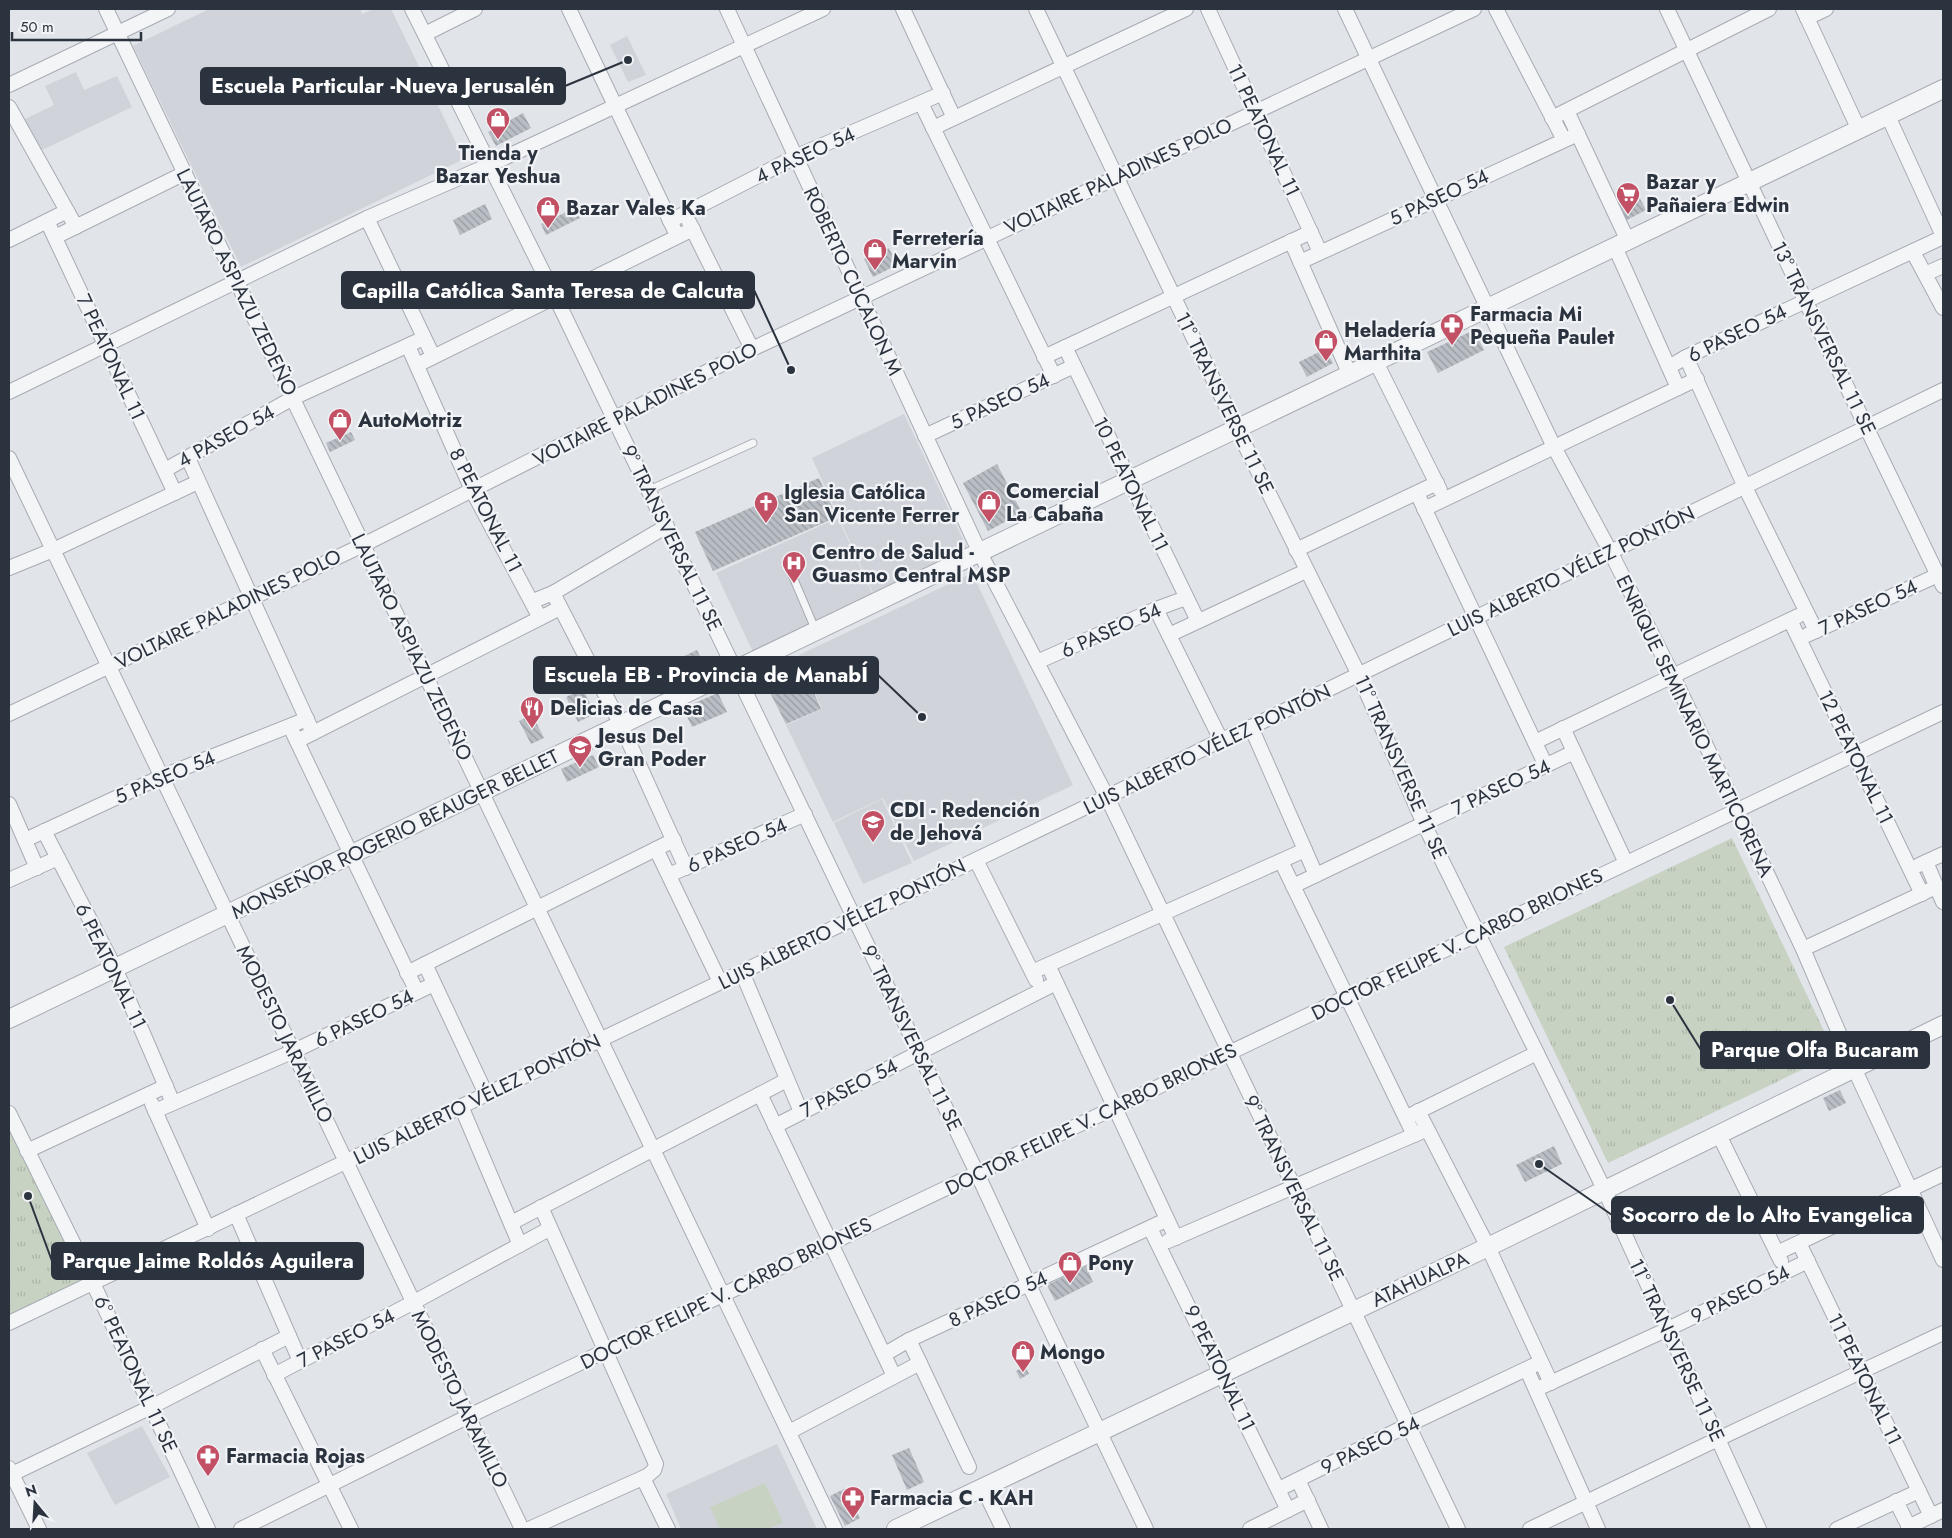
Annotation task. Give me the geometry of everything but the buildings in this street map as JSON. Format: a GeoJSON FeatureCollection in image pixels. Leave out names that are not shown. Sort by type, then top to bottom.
{"type":"FeatureCollection","features":[{"type":"Feature","properties":{"kind":"street","name":"LAUTARO ASPIAZU ZEDEÑO"},"geometry":{"type":"LineString","coordinates":[[106,9],[836,1529]]}},
{"type":"Feature","properties":{"kind":"street"},"geometry":{"type":"LineString","coordinates":[[9,85],[168,9]]}},
{"type":"Feature","properties":{"kind":"street","name":"9° TRANSVERSAL 11 SE"},"geometry":{"type":"LineString","coordinates":[[412,9],[667,526],[1146,1529]]}},
{"type":"Feature","properties":{"kind":"street"},"geometry":{"type":"LineString","coordinates":[[424,34],[475,9]]}},
{"type":"Feature","properties":{"kind":"street"},"geometry":{"type":"LineString","coordinates":[[569,9],[677,236]]}},
{"type":"Feature","properties":{"kind":"street","name":"ROBERTO CUCALON M"},"geometry":{"type":"LineString","coordinates":[[727,9],[980,553]]}},
{"type":"Feature","properties":{"kind":"street"},"geometry":{"type":"LineString","coordinates":[[9,392],[368,218],[489,165],[823,9]]}},
{"type":"Feature","properties":{"kind":"street"},"geometry":{"type":"LineString","coordinates":[[902,9],[954,118]]}},
{"type":"Feature","properties":{"kind":"street","name":"11° TRANSVERSE 11 SE"},"geometry":{"type":"LineString","coordinates":[[1036,9],[1237,429],[1359,675],[1424,824],[1604,1189],[1759,1529]]}},
{"type":"Feature","properties":{"kind":"street"},"geometry":{"type":"LineString","coordinates":[[933,128],[1184,9]]}},
{"type":"Feature","properties":{"kind":"street","name":"11 PEATONAL 11"},"geometry":{"type":"LineString","coordinates":[[1208,9],[1320,252]]}},
{"type":"Feature","properties":{"kind":"street","name":"ENRIQUE SEMINARIO MARTICORENA"},"geometry":{"type":"LineString","coordinates":[[1345,9],[1554,447],[1610,551],[1673,676],[1803,949],[1854,1068],[1943,1260]]}},
{"type":"Feature","properties":{"kind":"street","name":"VOLTAIRE PALADINES POLO"},"geometry":{"type":"LineString","coordinates":[[9,714],[363,545],[752,349],[1474,9]]}},
{"type":"Feature","properties":{"kind":"street"},"geometry":{"type":"LineString","coordinates":[[1496,9],[1564,140]]}},
{"type":"Feature","properties":{"kind":"street","name":"13° TRANSVERSAL 11 SE"},"geometry":{"type":"LineString","coordinates":[[1667,9],[1941,580]]}},
{"type":"Feature","properties":{"kind":"street"},"geometry":{"type":"LineString","coordinates":[[1552,118],[1769,9]]}},
{"type":"Feature","properties":{"kind":"street"},"geometry":{"type":"LineString","coordinates":[[1826,9],[1805,13],[1858,130]]}},
{"type":"Feature","properties":{"kind":"street","name":"MONSEÑOR ROGERIO BEAUGER BELLET"},"geometry":{"type":"LineString","coordinates":[[9,1019],[1943,89]]}},
{"type":"Feature","properties":{"kind":"street","name":"4 PASEO 54"},"geometry":{"type":"LineString","coordinates":[[670,221],[795,157],[943,93]]}},
{"type":"Feature","properties":{"kind":"street"},"geometry":{"type":"LineString","coordinates":[[921,103],[1054,376]]}},
{"type":"Feature","properties":{"kind":"street"},"geometry":{"type":"LineString","coordinates":[[9,107],[76,228]]}},
{"type":"Feature","properties":{"kind":"street"},"geometry":{"type":"LineString","coordinates":[[1567,111],[1578,134],[1668,367],[1678,388]]}},
{"type":"Feature","properties":{"kind":"street"},"geometry":{"type":"LineString","coordinates":[[1888,116],[1943,237]]}},
{"type":"Feature","properties":{"kind":"street","name":"5 PASEO 54"},"geometry":{"type":"LineString","coordinates":[[1300,262],[1578,134]]}},
{"type":"Feature","properties":{"kind":"street"},"geometry":{"type":"LineString","coordinates":[[55,237],[185,173]]}},
{"type":"Feature","properties":{"kind":"street"},"geometry":{"type":"LineString","coordinates":[[9,240],[68,211]]}},
{"type":"Feature","properties":{"kind":"street"},"geometry":{"type":"LineString","coordinates":[[685,214],[752,349]]}},
{"type":"Feature","properties":{"kind":"street"},"geometry":{"type":"LineString","coordinates":[[368,218],[433,356]]}},
{"type":"Feature","properties":{"kind":"street","name":"7 PEATONAL 11"},"geometry":{"type":"LineString","coordinates":[[48,221],[175,493]]}},
{"type":"Feature","properties":{"kind":"street"},"geometry":{"type":"LineString","coordinates":[[416,365],[693,229]]}},
{"type":"Feature","properties":{"kind":"street","name":"5 PASEO 54"},"geometry":{"type":"LineString","coordinates":[[1044,357],[1311,232]]}},
{"type":"Feature","properties":{"kind":"street","name":"6 PASEO 54"},"geometry":{"type":"LineString","coordinates":[[1668,367],[1805,300],[1943,237]]}},
{"type":"Feature","properties":{"kind":"street"},"geometry":{"type":"LineString","coordinates":[[1290,241],[1350,375]]}},
{"type":"Feature","properties":{"kind":"street"},"geometry":{"type":"LineString","coordinates":[[1913,252],[1943,308]]}},
{"type":"Feature","properties":{"kind":"street"},"geometry":{"type":"LineString","coordinates":[[1925,274],[1943,266]]}},
{"type":"Feature","properties":{"kind":"street","name":"4 PASEO 54"},"geometry":{"type":"LineString","coordinates":[[164,470],[293,398],[424,338]]}},
{"type":"Feature","properties":{"kind":"street","name":"8 PEATONAL 11"},"geometry":{"type":"LineString","coordinates":[[408,346],[472,490],[540,618]]}},
{"type":"Feature","properties":{"kind":"street","name":"10 PEATONAL 11"},"geometry":{"type":"LineString","coordinates":[[1065,347],[1198,621]]}},
{"type":"Feature","properties":{"kind":"street"},"geometry":{"type":"LineString","coordinates":[[1686,357],[1745,487],[1816,631]]}},
{"type":"Feature","properties":{"kind":"street"},"geometry":{"type":"LineString","coordinates":[[1376,362],[1445,500]]}},
{"type":"Feature","properties":{"kind":"street","name":"5 PASEO 54"},"geometry":{"type":"LineString","coordinates":[[926,436],[1074,366]]}},
{"type":"Feature","properties":{"kind":"street","name":"6 PASEO 54"},"geometry":{"type":"LineString","coordinates":[[1424,509],[1697,379]]}},
{"type":"Feature","properties":{"kind":"street","name":"LUIS ALBERTO VÉLEZ PONTÓN"},"geometry":{"type":"LineString","coordinates":[[9,1323],[1107,797],[1943,390]]}},
{"type":"Feature","properties":{"kind":"street","name":"MODESTO JARAMILLO"},"geometry":{"type":"LineString","coordinates":[[9,458],[163,776],[522,1529]]}},
{"type":"Feature","properties":{"kind":"street"},"geometry":{"type":"LineString","coordinates":[[188,458],[313,733]]}},
{"type":"Feature","properties":{"kind":"street","name":"4 PASEO 54"},"geometry":{"type":"LineString","coordinates":[[9,568],[53,550],[198,482]]}},
{"type":"Feature","properties":{"kind":"street"},"geometry":{"type":"LineString","coordinates":[[1296,550],[1437,483]]}},
{"type":"Feature","properties":{"kind":"street"},"geometry":{"type":"LineString","coordinates":[[1416,493],[1546,766]]}},
{"type":"Feature","properties":{"kind":"street"},"geometry":{"type":"LineString","coordinates":[[533,602],[552,593],[667,526]]}},
{"type":"Feature","properties":{"kind":"street","name":"9° TRANSVERSAL 11 SE"},"geometry":{"type":"LineString","coordinates":[[980,553],[1107,797],[1458,1529]]}},
{"type":"Feature","properties":{"kind":"street","name":"6 PASEO 54"},"geometry":{"type":"LineString","coordinates":[[1169,635],[1306,570]]}},
{"type":"Feature","properties":{"kind":"street","name":"7 PASEO 54"},"geometry":{"type":"LineString","coordinates":[[1799,640],[1816,631],[1941,580]]}},
{"type":"Feature","properties":{"kind":"street"},"geometry":{"type":"LineString","coordinates":[[552,593],[621,725],[686,868]]}},
{"type":"Feature","properties":{"kind":"street","name":"6 PASEO 54"},"geometry":{"type":"LineString","coordinates":[[1037,662],[1156,609],[1186,598]]}},
{"type":"Feature","properties":{"kind":"street"},"geometry":{"type":"LineString","coordinates":[[297,741],[560,608]]}},
{"type":"Feature","properties":{"kind":"street"},"geometry":{"type":"LineString","coordinates":[[1156,609],[1221,740]]}},
{"type":"Feature","properties":{"kind":"street","name":"7 PASEO 54"},"geometry":{"type":"LineString","coordinates":[[1535,742],[1806,613]]}},
{"type":"Feature","properties":{"kind":"street","name":"12 PEATONAL 11"},"geometry":{"type":"LineString","coordinates":[[1790,620],[1922,894]]}},
{"type":"Feature","properties":{"kind":"street","name":"DOCTOR FELIPE V. CARBO BRIONES"},"geometry":{"type":"LineString","coordinates":[[241,1529],[469,1416],[1943,712]]}},
{"type":"Feature","properties":{"kind":"street","name":"5 PASEO 54"},"geometry":{"type":"LineString","coordinates":[[25,840],[163,776],[307,719]]}},
{"type":"Feature","properties":{"kind":"street"},"geometry":{"type":"LineString","coordinates":[[290,727],[417,992]]}},
{"type":"Feature","properties":{"kind":"street"},"geometry":{"type":"LineString","coordinates":[[1251,727],[1316,875]]}},
{"type":"Feature","properties":{"kind":"street"},"geometry":{"type":"LineString","coordinates":[[1563,728],[1626,863]]}},
{"type":"Feature","properties":{"kind":"street","name":"7 PASEO 54"},"geometry":{"type":"LineString","coordinates":[[1293,886],[1574,752]]}},
{"type":"Feature","properties":{"kind":"street"},"geometry":{"type":"LineString","coordinates":[[9,804],[37,868]]}},
{"type":"Feature","properties":{"kind":"street","name":"6 PASEO 54"},"geometry":{"type":"LineString","coordinates":[[669,876],[805,814]]}},
{"type":"Feature","properties":{"kind":"street","name":"6 PEATONAL 11"},"geometry":{"type":"LineString","coordinates":[[44,831],[116,968],[173,1103]]}},
{"type":"Feature","properties":{"kind":"street","name":"6 PASEO 54"},"geometry":{"type":"LineString","coordinates":[[407,973],[674,840]]}},
{"type":"Feature","properties":{"kind":"street"},"geometry":{"type":"LineString","coordinates":[[656,849],[720,982]]}},
{"type":"Feature","properties":{"kind":"street"},"geometry":{"type":"LineString","coordinates":[[1032,972],[1305,850]]}},
{"type":"Feature","properties":{"kind":"street"},"geometry":{"type":"LineString","coordinates":[[1910,870],[1943,854]]}},
{"type":"Feature","properties":{"kind":"street"},"geometry":{"type":"LineString","coordinates":[[9,880],[58,858]]}},
{"type":"Feature","properties":{"kind":"street"},"geometry":{"type":"LineString","coordinates":[[976,860],[1041,990]]}},
{"type":"Feature","properties":{"kind":"street"},"geometry":{"type":"LineString","coordinates":[[1281,861],[1347,997],[1412,1114],[1420,1132],[1488,1247],[1551,1383]]}},
{"type":"Feature","properties":{"kind":"street"},"geometry":{"type":"LineString","coordinates":[[1926,862],[1943,902]]}},
{"type":"Feature","properties":{"kind":"street"},"geometry":{"type":"LineString","coordinates":[[1803,949],[1936,887]]}},
{"type":"Feature","properties":{"kind":"street"},"geometry":{"type":"LineString","coordinates":[[425,964],[486,1094]]}},
{"type":"Feature","properties":{"kind":"street"},"geometry":{"type":"LineString","coordinates":[[1048,965],[1176,1238]]}},
{"type":"Feature","properties":{"kind":"street"},"geometry":{"type":"LineString","coordinates":[[742,972],[801,1112]]}},
{"type":"Feature","properties":{"kind":"street","name":"7 PASEO 54"},"geometry":{"type":"LineString","coordinates":[[775,1126],[1056,983]]}},
{"type":"Feature","properties":{"kind":"street","name":"6 PASEO 54"},"geometry":{"type":"LineString","coordinates":[[155,1111],[294,1051],[434,984]]}},
{"type":"Feature","properties":{"kind":"street","name":"ATAHUALPA"},"geometry":{"type":"LineString","coordinates":[[896,1529],[1488,1247],[1718,1133],[1943,1025]]}},
{"type":"Feature","properties":{"kind":"street"},"geometry":{"type":"LineString","coordinates":[[1412,1114],[1537,1053]]}},
{"type":"Feature","properties":{"kind":"street","name":"7 PASEO 54"},"geometry":{"type":"LineString","coordinates":[[511,1223],[787,1080]]}},
{"type":"Feature","properties":{"kind":"street"},"geometry":{"type":"LineString","coordinates":[[27,1151],[166,1086]]}},
{"type":"Feature","properties":{"kind":"street"},"geometry":{"type":"LineString","coordinates":[[760,1094],[894,1376]]}},
{"type":"Feature","properties":{"kind":"street"},"geometry":{"type":"LineString","coordinates":[[148,1095],[208,1229]]}},
{"type":"Feature","properties":{"kind":"street"},"geometry":{"type":"LineString","coordinates":[[462,1106],[520,1245]]}},
{"type":"Feature","properties":{"kind":"street","name":"6° PEATONAL 11 SE"},"geometry":{"type":"LineString","coordinates":[[9,1113],[93,1282],[208,1529]]}},
{"type":"Feature","properties":{"kind":"street"},"geometry":{"type":"LineString","coordinates":[[1160,1244],[1420,1132]]}},
{"type":"Feature","properties":{"kind":"street"},"geometry":{"type":"LineString","coordinates":[[1718,1133],[1786,1271]]}},
{"type":"Feature","properties":{"kind":"street","name":"9 PASEO 54"},"geometry":{"type":"LineString","coordinates":[[1777,1253],[1943,1174]]}},
{"type":"Feature","properties":{"kind":"street"},"geometry":{"type":"LineString","coordinates":[[529,1529],[643,1478],[651,1473],[656,1464],[541,1208]]}},
{"type":"Feature","properties":{"kind":"street"},"geometry":{"type":"LineString","coordinates":[[236,1214],[300,1361]]}},
{"type":"Feature","properties":{"kind":"street","name":"8 PASEO 54"},"geometry":{"type":"LineString","coordinates":[[885,1354],[909,1340],[1166,1220]]}},
{"type":"Feature","properties":{"kind":"street","name":"9 PEATONAL 11"},"geometry":{"type":"LineString","coordinates":[[1150,1228],[1160,1244],[1288,1510]]}},
{"type":"Feature","properties":{"kind":"street","name":"7 PASEO 54"},"geometry":{"type":"LineString","coordinates":[[274,1375],[549,1229]]}},
{"type":"Feature","properties":{"kind":"street","name":"11 PEATONAL 11"},"geometry":{"type":"LineString","coordinates":[[1799,1243],[1919,1491],[1937,1513]]}},
{"type":"Feature","properties":{"kind":"street","name":"9 PASEO 54"},"geometry":{"type":"LineString","coordinates":[[1537,1389],[1668,1329],[1808,1261]]}},
{"type":"Feature","properties":{"kind":"street"},"geometry":{"type":"LineString","coordinates":[[1530,1529],[1943,1334]]}},
{"type":"Feature","properties":{"kind":"street","name":"7 PASEO 54"},"geometry":{"type":"LineString","coordinates":[[10,1471],[151,1406],[289,1336]]}},
{"type":"Feature","properties":{"kind":"street"},"geometry":{"type":"LineString","coordinates":[[909,1340],[969,1466]]}},
{"type":"Feature","properties":{"kind":"street"},"geometry":{"type":"LineString","coordinates":[[262,1349],[351,1529]]}},
{"type":"Feature","properties":{"kind":"street","name":"9 PASEO 54"},"geometry":{"type":"LineString","coordinates":[[1279,1489],[1541,1362]]}},
{"type":"Feature","properties":{"kind":"street"},"geometry":{"type":"LineString","coordinates":[[789,1432],[920,1363]]}},
{"type":"Feature","properties":{"kind":"street"},"geometry":{"type":"LineString","coordinates":[[1527,1370],[1598,1529]]}},
{"type":"Feature","properties":{"kind":"street"},"geometry":{"type":"LineString","coordinates":[[10,1471],[39,1529]]}},
{"type":"Feature","properties":{"kind":"street"},"geometry":{"type":"LineString","coordinates":[[643,1478],[668,1529]]}},
{"type":"Feature","properties":{"kind":"street"},"geometry":{"type":"LineString","coordinates":[[1298,1480],[1321,1529]]}},
{"type":"Feature","properties":{"kind":"street"},"geometry":{"type":"LineString","coordinates":[[1837,1529],[1919,1491]]}},
{"type":"Feature","properties":{"kind":"street"},"geometry":{"type":"LineString","coordinates":[[987,1496],[1003,1529]]}},
{"type":"Feature","properties":{"kind":"street","name":"9 PASEO 54"},"geometry":{"type":"LineString","coordinates":[[1250,1529],[1308,1500]]}},
{"type":"Feature","properties":{"kind":"street"},"geometry":{"type":"LineString","coordinates":[[1896,1501],[1909,1528],[1937,1513]]}},
{"type":"Feature","properties":{"kind":"lane"},"geometry":{"type":"LineString","coordinates":[[649,490],[752,443]]}},
{"type":"Feature","properties":{"kind":"lane"},"geometry":{"type":"LineString","coordinates":[[790,570],[816,632]]}},
{"type":"Feature","properties":{"kind":"shaded area"},"geometry":{"type":"Polygon","coordinates":[[[209,9],[360,9],[362,14],[374,9],[391,9],[464,159],[241,267],[133,46],[209,9]]]}},
{"type":"Feature","properties":{"kind":"shaded area"},"geometry":{"type":"Polygon","coordinates":[[[627,36],[646,75],[628,82],[610,45],[627,36]]]}},
{"type":"Feature","properties":{"kind":"shaded area"},"geometry":{"type":"Polygon","coordinates":[[[76,72],[84,90],[117,76],[132,107],[38,152],[23,120],[54,105],[45,86],[76,72]]]}},
{"type":"Feature","properties":{"kind":"shaded area"},"geometry":{"type":"Polygon","coordinates":[[[904,414],[967,548],[874,595],[812,458],[904,414]]]}},
{"type":"Feature","properties":{"kind":"shaded area","name":"Centro de Salud - Guasmo Central MSP"},"geometry":{"type":"Polygon","coordinates":[[[838,518],[873,595],[753,652],[716,573],[838,518]]]}},
{"type":"Feature","properties":{"kind":"shaded area"},"geometry":{"type":"Polygon","coordinates":[[[972,573],[1073,785],[914,861],[883,798],[833,822],[786,725],[822,709],[799,655],[972,573]]]}},
{"type":"Feature","properties":{"kind":"shaded area","name":"CDI - Redención de Jehová"},"geometry":{"type":"Polygon","coordinates":[[[882,799],[912,863],[863,884],[834,823],[882,799]]]}},
{"type":"Feature","properties":{"kind":"shaded area"},"geometry":{"type":"Polygon","coordinates":[[[142,1426],[170,1477],[115,1505],[87,1453],[142,1426]]]}},
{"type":"Feature","properties":{"kind":"shaded area"},"geometry":{"type":"Polygon","coordinates":[[[777,1444],[817,1529],[681,1529],[666,1494],[777,1444]]]}},
{"type":"Feature","properties":{"kind":"green space"},"geometry":{"type":"Polygon","coordinates":[[[1732,838],[1835,1054],[1608,1163],[1504,947],[1732,838]]]}},
{"type":"Feature","properties":{"kind":"green space"},"geometry":{"type":"Polygon","coordinates":[[[9,1117],[87,1278],[9,1316],[9,1117]]]}},
{"type":"Feature","properties":{"kind":"green space"},"geometry":{"type":"Polygon","coordinates":[[[765,1483],[783,1523],[767,1529],[720,1529],[710,1507],[765,1483]]]}},
{"type":"Feature","properties":{"kind":"place","name":"Escuela Particular -Nueva Jerusalén"},"geometry":{"type":"Point","coordinates":[628,60]}},
{"type":"Feature","properties":{"kind":"place","name":"Tienda y Bazar Yeshua"},"geometry":{"type":"Point","coordinates":[498,140]}},
{"type":"Feature","properties":{"kind":"place","name":"Bazar y Pañaiera Edwin"},"geometry":{"type":"Point","coordinates":[1628,215]}},
{"type":"Feature","properties":{"kind":"place","name":"Bazar Vales Ka"},"geometry":{"type":"Point","coordinates":[548,229]}},
{"type":"Feature","properties":{"kind":"place","name":"Ferretería Marvin"},"geometry":{"type":"Point","coordinates":[875,271]}},
{"type":"Feature","properties":{"kind":"place","name":"Farmacia Mi Pequeña Paulet"},"geometry":{"type":"Point","coordinates":[1452,346]}},
{"type":"Feature","properties":{"kind":"place","name":"Heladería Marthita"},"geometry":{"type":"Point","coordinates":[1326,362]}},
{"type":"Feature","properties":{"kind":"place","name":"Capilla Católica Santa Teresa de Calcuta"},"geometry":{"type":"Point","coordinates":[791,370]}},
{"type":"Feature","properties":{"kind":"place","name":"AutoMotriz"},"geometry":{"type":"Point","coordinates":[340,441]}},
{"type":"Feature","properties":{"kind":"place","name":"Comercial La Cabaña"},"geometry":{"type":"Point","coordinates":[989,523]}},
{"type":"Feature","properties":{"kind":"place","name":"Iglesia Católica San Vicente Ferrer"},"geometry":{"type":"Point","coordinates":[766,524]}},
{"type":"Feature","properties":{"kind":"place","name":"Centro de Salud - Guasmo Central MSP"},"geometry":{"type":"Point","coordinates":[794,584]}},
{"type":"Feature","properties":{"kind":"place","name":"Escuela EB - Provincia de ManabÍ"},"geometry":{"type":"Point","coordinates":[922,717]}},
{"type":"Feature","properties":{"kind":"place","name":"Delicias de Casa"},"geometry":{"type":"Point","coordinates":[532,729]}},
{"type":"Feature","properties":{"kind":"place","name":"Jesus Del Gran Poder"},"geometry":{"type":"Point","coordinates":[580,768]}},
{"type":"Feature","properties":{"kind":"place","name":"CDI - Redención de Jehová"},"geometry":{"type":"Point","coordinates":[873,843]}},
{"type":"Feature","properties":{"kind":"place","name":"Parque Olfa Bucaram"},"geometry":{"type":"Point","coordinates":[1670,1000]}},
{"type":"Feature","properties":{"kind":"place","name":"Socorro de lo Alto Evangelica"},"geometry":{"type":"Point","coordinates":[1539,1164]}},
{"type":"Feature","properties":{"kind":"place","name":"Parque Jaime Roldós Aguilera"},"geometry":{"type":"Point","coordinates":[28,1196]}},
{"type":"Feature","properties":{"kind":"place","name":"Pony"},"geometry":{"type":"Point","coordinates":[1070,1284]}},
{"type":"Feature","properties":{"kind":"place","name":"Mongo"},"geometry":{"type":"Point","coordinates":[1023,1373]}},
{"type":"Feature","properties":{"kind":"place","name":"Farmacia Rojas"},"geometry":{"type":"Point","coordinates":[208,1477]}},
{"type":"Feature","properties":{"kind":"place","name":"Farmacia C - KAH"},"geometry":{"type":"Point","coordinates":[853,1519]}}]}
